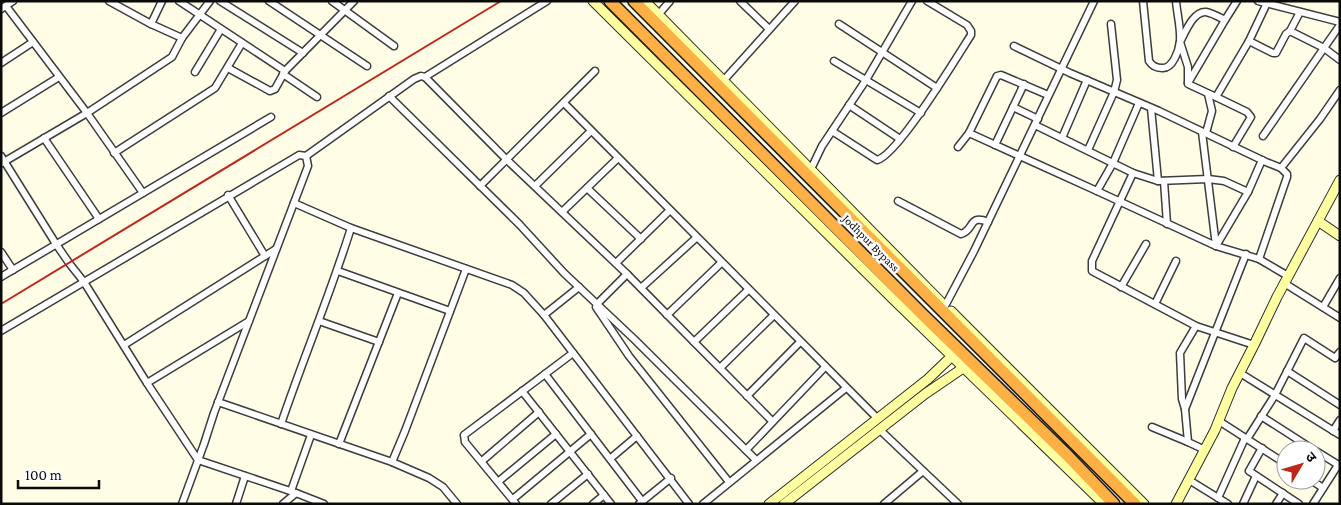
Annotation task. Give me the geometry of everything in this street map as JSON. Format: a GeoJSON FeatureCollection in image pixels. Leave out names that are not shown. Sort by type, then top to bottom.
{"type":"FeatureCollection","features":[{"type":"Feature","properties":{"kind":"highway","name":"Jodhpur Bypass"},"geometry":{"type":"LineString","coordinates":[[610,1],[1114,504]]}},
{"type":"Feature","properties":{"kind":"highway"},"geometry":{"type":"LineString","coordinates":[[634,1],[1135,504]]}},
{"type":"Feature","properties":{"kind":"street"},"geometry":{"type":"LineString","coordinates":[[12,1],[4,7],[33,42],[86,113],[143,194]]}},
{"type":"Feature","properties":{"kind":"street"},"geometry":{"type":"LineString","coordinates":[[109,1],[151,24],[182,38]]}},
{"type":"Feature","properties":{"kind":"street"},"geometry":{"type":"LineString","coordinates":[[151,24],[162,1]]}},
{"type":"Feature","properties":{"kind":"street"},"geometry":{"type":"LineString","coordinates":[[179,1],[317,96]]}},
{"type":"Feature","properties":{"kind":"street"},"geometry":{"type":"LineString","coordinates":[[210,1],[182,38],[172,57],[86,113],[2,160],[56,244],[84,282],[198,460],[324,504]]}},
{"type":"Feature","properties":{"kind":"street"},"geometry":{"type":"LineString","coordinates":[[220,1],[303,53]]}},
{"type":"Feature","properties":{"kind":"street"},"geometry":{"type":"LineString","coordinates":[[269,1],[322,34],[367,66]]}},
{"type":"Feature","properties":{"kind":"street"},"geometry":{"type":"LineString","coordinates":[[332,1],[394,46]]}},
{"type":"Feature","properties":{"kind":"street"},"geometry":{"type":"LineString","coordinates":[[228,68],[270,91],[275,88],[284,73],[354,1]]}},
{"type":"Feature","properties":{"kind":"street"},"geometry":{"type":"LineString","coordinates":[[1,331],[228,195],[299,155],[306,156],[414,78],[425,77],[547,1]]}},
{"type":"Feature","properties":{"kind":"street"},"geometry":{"type":"LineString","coordinates":[[593,1],[1104,504]]}},
{"type":"Feature","properties":{"kind":"street"},"geometry":{"type":"LineString","coordinates":[[645,1],[945,306],[1144,504]]}},
{"type":"Feature","properties":{"kind":"street"},"geometry":{"type":"LineString","coordinates":[[658,15],[670,1]]}},
{"type":"Feature","properties":{"kind":"street"},"geometry":{"type":"LineString","coordinates":[[740,1],[769,29]]}},
{"type":"Feature","properties":{"kind":"street"},"geometry":{"type":"LineString","coordinates":[[724,80],[795,1]]}},
{"type":"Feature","properties":{"kind":"street"},"geometry":{"type":"LineString","coordinates":[[811,169],[822,146],[866,80],[912,1]]}},
{"type":"Feature","properties":{"kind":"street"},"geometry":{"type":"LineString","coordinates":[[945,306],[988,222],[1094,1]]}},
{"type":"Feature","properties":{"kind":"street"},"geometry":{"type":"LineString","coordinates":[[1142,1],[1149,61],[1160,69],[1169,67],[1172,64],[1180,42],[1199,14],[1205,12],[1225,20]]}},
{"type":"Feature","properties":{"kind":"street"},"geometry":{"type":"LineString","coordinates":[[1176,1],[1180,42],[1188,67],[1188,84]]}},
{"type":"Feature","properties":{"kind":"street"},"geometry":{"type":"LineString","coordinates":[[1188,84],[1238,1]]}},
{"type":"Feature","properties":{"kind":"street"},"geometry":{"type":"LineString","coordinates":[[1258,1],[1340,23],[1263,136]]}},
{"type":"Feature","properties":{"kind":"street"},"geometry":{"type":"LineString","coordinates":[[832,131],[877,160],[886,156],[920,113],[971,35],[967,25],[931,2]]}},
{"type":"Feature","properties":{"kind":"street"},"geometry":{"type":"LineString","coordinates":[[1216,97],[1267,3]]}},
{"type":"Feature","properties":{"kind":"street"},"geometry":{"type":"LineString","coordinates":[[1248,41],[1273,53],[1276,52],[1300,12]]}},
{"type":"Feature","properties":{"kind":"street"},"geometry":{"type":"LineString","coordinates":[[839,24],[937,88]]}},
{"type":"Feature","properties":{"kind":"street"},"geometry":{"type":"LineString","coordinates":[[1088,150],[1114,92],[1117,71],[1111,24]]}},
{"type":"Feature","properties":{"kind":"street"},"geometry":{"type":"LineString","coordinates":[[195,72],[221,30]]}},
{"type":"Feature","properties":{"kind":"street"},"geometry":{"type":"LineString","coordinates":[[1290,31],[1324,48],[1340,60]]}},
{"type":"Feature","properties":{"kind":"street"},"geometry":{"type":"LineString","coordinates":[[1,63],[33,42]]}},
{"type":"Feature","properties":{"kind":"street"},"geometry":{"type":"LineString","coordinates":[[114,153],[215,88],[242,44]]}},
{"type":"Feature","properties":{"kind":"street"},"geometry":{"type":"LineString","coordinates":[[1014,46],[1281,168],[1287,174],[1287,178],[1259,259]]}},
{"type":"Feature","properties":{"kind":"street"},"geometry":{"type":"LineString","coordinates":[[834,61],[920,113]]}},
{"type":"Feature","properties":{"kind":"street"},"geometry":{"type":"LineString","coordinates":[[480,186],[595,71]]}},
{"type":"Feature","properties":{"kind":"street"},"geometry":{"type":"LineString","coordinates":[[958,147],[969,133],[997,76],[1001,75],[1048,95]]}},
{"type":"Feature","properties":{"kind":"street"},"geometry":{"type":"LineString","coordinates":[[1,113],[59,77]]}},
{"type":"Feature","properties":{"kind":"street"},"geometry":{"type":"LineString","coordinates":[[425,77],[507,160],[616,263],[772,421]]}},
{"type":"Feature","properties":{"kind":"street"},"geometry":{"type":"LineString","coordinates":[[1062,138],[1087,80]]}},
{"type":"Feature","properties":{"kind":"street"},"geometry":{"type":"LineString","coordinates":[[995,145],[1024,84]]}},
{"type":"Feature","properties":{"kind":"street"},"geometry":{"type":"LineString","coordinates":[[1188,84],[1248,112],[1251,117],[1234,147]]}},
{"type":"Feature","properties":{"kind":"street"},"geometry":{"type":"LineString","coordinates":[[1281,168],[1320,119],[1340,90]]}},
{"type":"Feature","properties":{"kind":"street"},"geometry":{"type":"LineString","coordinates":[[1208,94],[1212,111],[1204,132],[1216,246]]}},
{"type":"Feature","properties":{"kind":"street"},"geometry":{"type":"LineString","coordinates":[[389,96],[588,296],[756,460]]}},
{"type":"Feature","properties":{"kind":"street"},"geometry":{"type":"LineString","coordinates":[[1097,191],[1113,163],[1139,102]]}},
{"type":"Feature","properties":{"kind":"street"},"geometry":{"type":"LineString","coordinates":[[564,104],[878,419]]}},
{"type":"Feature","properties":{"kind":"street"},"geometry":{"type":"LineString","coordinates":[[849,105],[900,139]]}},
{"type":"Feature","properties":{"kind":"street"},"geometry":{"type":"LineString","coordinates":[[1013,107],[1062,138],[1133,173],[1161,181],[1208,179],[1224,181],[1248,192]]}},
{"type":"Feature","properties":{"kind":"street"},"geometry":{"type":"LineString","coordinates":[[1151,108],[1166,224]]}},
{"type":"Feature","properties":{"kind":"street"},"geometry":{"type":"LineString","coordinates":[[1,277],[271,117]]}},
{"type":"Feature","properties":{"kind":"street"},"geometry":{"type":"LineString","coordinates":[[535,186],[591,131]]}},
{"type":"Feature","properties":{"kind":"street"},"geometry":{"type":"LineString","coordinates":[[969,133],[1216,246],[1259,259],[1340,318]]}},
{"type":"Feature","properties":{"kind":"street"},"geometry":{"type":"LineString","coordinates":[[44,138],[99,219]]}},
{"type":"Feature","properties":{"kind":"street"},"geometry":{"type":"LineString","coordinates":[[182,504],[218,402],[308,166],[306,156]]}},
{"type":"Feature","properties":{"kind":"street"},"geometry":{"type":"LineString","coordinates":[[562,212],[617,159]]}},
{"type":"Feature","properties":{"kind":"street"},"geometry":{"type":"LineString","coordinates":[[1216,246],[1248,192],[1262,160]]}},
{"type":"Feature","properties":{"kind":"street"},"geometry":{"type":"LineString","coordinates":[[1133,173],[1092,261],[1092,270],[1196,326],[1254,345]]}},
{"type":"Feature","properties":{"kind":"street"},"geometry":{"type":"LineString","coordinates":[[1176,504],[1219,421],[1240,373],[1286,280],[1340,180]]}},
{"type":"Feature","properties":{"kind":"street"},"geometry":{"type":"LineString","coordinates":[[587,188],[641,239]]}},
{"type":"Feature","properties":{"kind":"street"},"geometry":{"type":"LineString","coordinates":[[228,195],[265,256]]}},
{"type":"Feature","properties":{"kind":"street"},"geometry":{"type":"LineString","coordinates":[[898,201],[961,234],[965,233],[975,220],[988,222]]}},
{"type":"Feature","properties":{"kind":"street"},"geometry":{"type":"LineString","coordinates":[[294,203],[351,228],[512,285],[524,293],[544,315],[689,504]]}},
{"type":"Feature","properties":{"kind":"street"},"geometry":{"type":"LineString","coordinates":[[616,263],[669,211]]}},
{"type":"Feature","properties":{"kind":"street"},"geometry":{"type":"LineString","coordinates":[[1318,220],[1340,231]]}},
{"type":"Feature","properties":{"kind":"street"},"geometry":{"type":"LineString","coordinates":[[1318,220],[1340,236]]}},
{"type":"Feature","properties":{"kind":"street"},"geometry":{"type":"LineString","coordinates":[[281,424],[338,270],[351,228]]}},
{"type":"Feature","properties":{"kind":"street"},"geometry":{"type":"LineString","coordinates":[[641,288],[696,238]]}},
{"type":"Feature","properties":{"kind":"street"},"geometry":{"type":"LineString","coordinates":[[1121,287],[1146,244]]}},
{"type":"Feature","properties":{"kind":"street"},"geometry":{"type":"LineString","coordinates":[[124,345],[276,249]]}},
{"type":"Feature","properties":{"kind":"street"},"geometry":{"type":"LineString","coordinates":[[1,252],[13,270]]}},
{"type":"Feature","properties":{"kind":"street"},"geometry":{"type":"LineString","coordinates":[[1185,409],[1246,254]]}},
{"type":"Feature","properties":{"kind":"street"},"geometry":{"type":"LineString","coordinates":[[1155,304],[1176,261]]}},
{"type":"Feature","properties":{"kind":"street"},"geometry":{"type":"LineString","coordinates":[[667,315],[721,263]]}},
{"type":"Feature","properties":{"kind":"street"},"geometry":{"type":"LineString","coordinates":[[392,462],[466,269]]}},
{"type":"Feature","properties":{"kind":"street"},"geometry":{"type":"LineString","coordinates":[[338,270],[450,311]]}},
{"type":"Feature","properties":{"kind":"street"},"geometry":{"type":"LineString","coordinates":[[597,304],[627,274]]}},
{"type":"Feature","properties":{"kind":"street"},"geometry":{"type":"LineString","coordinates":[[1323,307],[1340,278]]}},
{"type":"Feature","properties":{"kind":"street"},"geometry":{"type":"LineString","coordinates":[[544,315],[579,287]]}},
{"type":"Feature","properties":{"kind":"street"},"geometry":{"type":"LineString","coordinates":[[694,342],[748,290]]}},
{"type":"Feature","properties":{"kind":"street"},"geometry":{"type":"LineString","coordinates":[[339,444],[398,292]]}},
{"type":"Feature","properties":{"kind":"street"},"geometry":{"type":"LineString","coordinates":[[588,296],[629,356],[730,482]]}},
{"type":"Feature","properties":{"kind":"street"},"geometry":{"type":"LineString","coordinates":[[720,368],[774,315]]}},
{"type":"Feature","properties":{"kind":"street"},"geometry":{"type":"LineString","coordinates":[[147,383],[249,321]]}},
{"type":"Feature","properties":{"kind":"street"},"geometry":{"type":"LineString","coordinates":[[319,321],[379,342]]}},
{"type":"Feature","properties":{"kind":"street"},"geometry":{"type":"LineString","coordinates":[[1188,442],[1185,409],[1182,399],[1180,353],[1196,326]]}},
{"type":"Feature","properties":{"kind":"street"},"geometry":{"type":"LineString","coordinates":[[1218,498],[1246,438],[1275,395],[1304,338],[1338,360],[1340,352]]}},
{"type":"Feature","properties":{"kind":"street"},"geometry":{"type":"LineString","coordinates":[[747,396],[800,342]]}},
{"type":"Feature","properties":{"kind":"street"},"geometry":{"type":"LineString","coordinates":[[573,353],[464,435],[465,442],[514,501],[592,434]]}},
{"type":"Feature","properties":{"kind":"street"},"geometry":{"type":"LineString","coordinates":[[769,504],[928,380],[952,356]]}},
{"type":"Feature","properties":{"kind":"street"},"geometry":{"type":"LineString","coordinates":[[746,450],[825,366]]}},
{"type":"Feature","properties":{"kind":"street"},"geometry":{"type":"LineString","coordinates":[[784,504],[964,368]]}},
{"type":"Feature","properties":{"kind":"street"},"geometry":{"type":"LineString","coordinates":[[1287,371],[1340,405]]}},
{"type":"Feature","properties":{"kind":"street"},"geometry":{"type":"LineString","coordinates":[[1240,373],[1340,435]]}},
{"type":"Feature","properties":{"kind":"street"},"geometry":{"type":"LineString","coordinates":[[545,374],[610,458],[640,502],[670,478]]}},
{"type":"Feature","properties":{"kind":"street"},"geometry":{"type":"LineString","coordinates":[[703,504],[846,388]]}},
{"type":"Feature","properties":{"kind":"street"},"geometry":{"type":"LineString","coordinates":[[522,391],[611,504]]}},
{"type":"Feature","properties":{"kind":"street"},"geometry":{"type":"LineString","coordinates":[[218,402],[392,462],[438,483],[457,504]]}},
{"type":"Feature","properties":{"kind":"street"},"geometry":{"type":"LineString","coordinates":[[482,461],[539,412]]}},
{"type":"Feature","properties":{"kind":"street"},"geometry":{"type":"LineString","coordinates":[[1261,416],[1298,440]]}},
{"type":"Feature","properties":{"kind":"street"},"geometry":{"type":"LineString","coordinates":[[1333,431],[1340,420]]}},
{"type":"Feature","properties":{"kind":"street"},"geometry":{"type":"LineString","coordinates":[[1219,421],[1276,457]]}},
{"type":"Feature","properties":{"kind":"street"},"geometry":{"type":"LineString","coordinates":[[1152,427],[1204,450]]}},
{"type":"Feature","properties":{"kind":"street"},"geometry":{"type":"LineString","coordinates":[[880,430],[958,504]]}},
{"type":"Feature","properties":{"kind":"street"},"geometry":{"type":"LineString","coordinates":[[499,481],[556,434]]}},
{"type":"Feature","properties":{"kind":"street"},"geometry":{"type":"LineString","coordinates":[[282,504],[294,492],[311,435]]}},
{"type":"Feature","properties":{"kind":"street"},"geometry":{"type":"LineString","coordinates":[[610,458],[637,436]]}},
{"type":"Feature","properties":{"kind":"street"},"geometry":{"type":"LineString","coordinates":[[1262,448],[1249,471],[1299,504]]}},
{"type":"Feature","properties":{"kind":"street"},"geometry":{"type":"LineString","coordinates":[[1326,458],[1339,466],[1326,485]]}},
{"type":"Feature","properties":{"kind":"street"},"geometry":{"type":"LineString","coordinates":[[884,504],[923,471]]}},
{"type":"Feature","properties":{"kind":"street"},"geometry":{"type":"LineString","coordinates":[[551,504],[588,474]]}},
{"type":"Feature","properties":{"kind":"street"},"geometry":{"type":"LineString","coordinates":[[236,504],[245,476]]}},
{"type":"Feature","properties":{"kind":"street"},"geometry":{"type":"LineString","coordinates":[[1243,504],[1256,476]]}},
{"type":"Feature","properties":{"kind":"street"},"geometry":{"type":"LineString","coordinates":[[1188,480],[1228,504]]}},
{"type":"Feature","properties":{"kind":"street"},"geometry":{"type":"LineString","coordinates":[[1313,504],[1323,490]]}},
{"type":"Feature","properties":{"kind":"street"},"geometry":{"type":"LineString","coordinates":[[1276,504],[1283,493]]}},
{"type":"Feature","properties":{"kind":"street"},"geometry":{"type":"LineString","coordinates":[[592,504],[604,494]]}},
{"type":"Feature","properties":{"kind":"railway"},"geometry":{"type":"LineString","coordinates":[[1,304],[501,1]]}}]}
